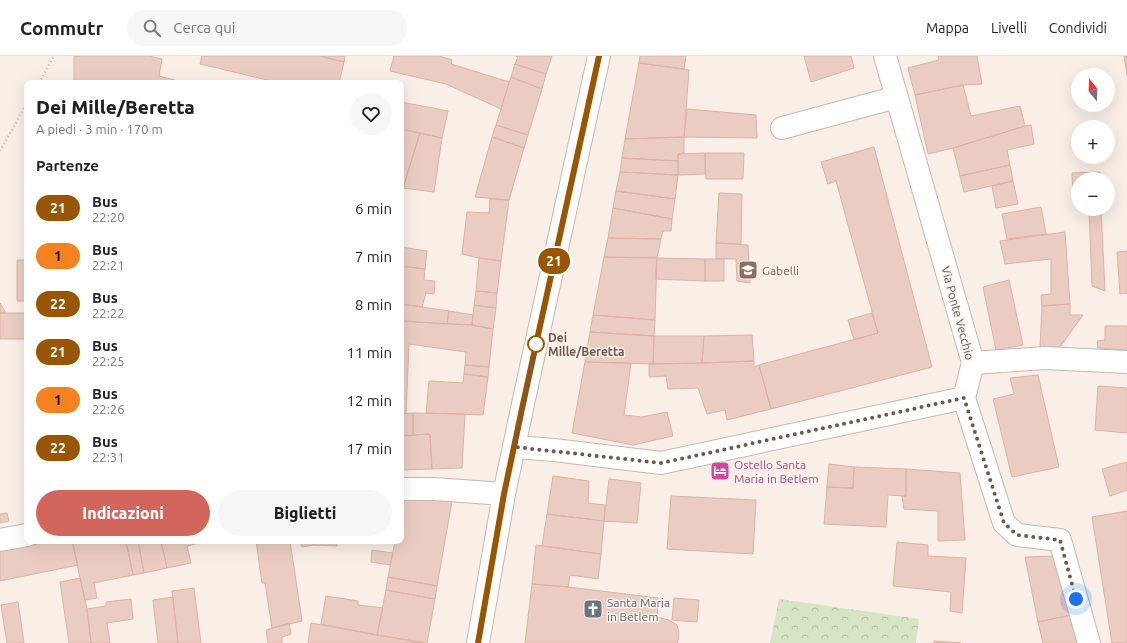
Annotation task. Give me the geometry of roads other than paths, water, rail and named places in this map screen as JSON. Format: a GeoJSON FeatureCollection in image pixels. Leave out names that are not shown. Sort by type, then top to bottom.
{"type":"FeatureCollection","features":[{"type":"Feature","properties":{"kind":"street"},"geometry":{"type":"LineString","coordinates":[[478,643],[504,494],[599,56]]}},
{"type":"Feature","properties":{"kind":"street","name":"Via Ponte Vecchio"},"geometry":{"type":"LineString","coordinates":[[885,56],[973,363],[964,398]]}},
{"type":"Feature","properties":{"kind":"street"},"geometry":{"type":"LineString","coordinates":[[782,128],[897,97]]}},
{"type":"Feature","properties":{"kind":"street"},"geometry":{"type":"LineString","coordinates":[[973,363],[1045,358],[1127,362]]}},
{"type":"Feature","properties":{"kind":"street"},"geometry":{"type":"LineString","coordinates":[[515,447],[661,463],[964,398],[1004,523],[1017,535],[1060,540],[1089,643]]}},
{"type":"Feature","properties":{"kind":"street"},"geometry":{"type":"LineString","coordinates":[[404,489],[434,489],[504,494]]}},
{"type":"Feature","properties":{"kind":"street"},"geometry":{"type":"LineString","coordinates":[[0,540],[24,536]]}},
{"type":"Feature","properties":{"kind":"place","name":"Gabelli"},"geometry":{"type":"Point","coordinates":[748,270]}},
{"type":"Feature","properties":{"kind":"place","name":"Dei Mille/Beretta"},"geometry":{"type":"Point","coordinates":[536,344]}},
{"type":"Feature","properties":{"kind":"place","name":"Ostello Santa Maria in Betlem"},"geometry":{"type":"Point","coordinates":[720,471]}},
{"type":"Feature","properties":{"kind":"place","name":"Santa Maria in Betlem"},"geometry":{"type":"Point","coordinates":[593,609]}}]}
